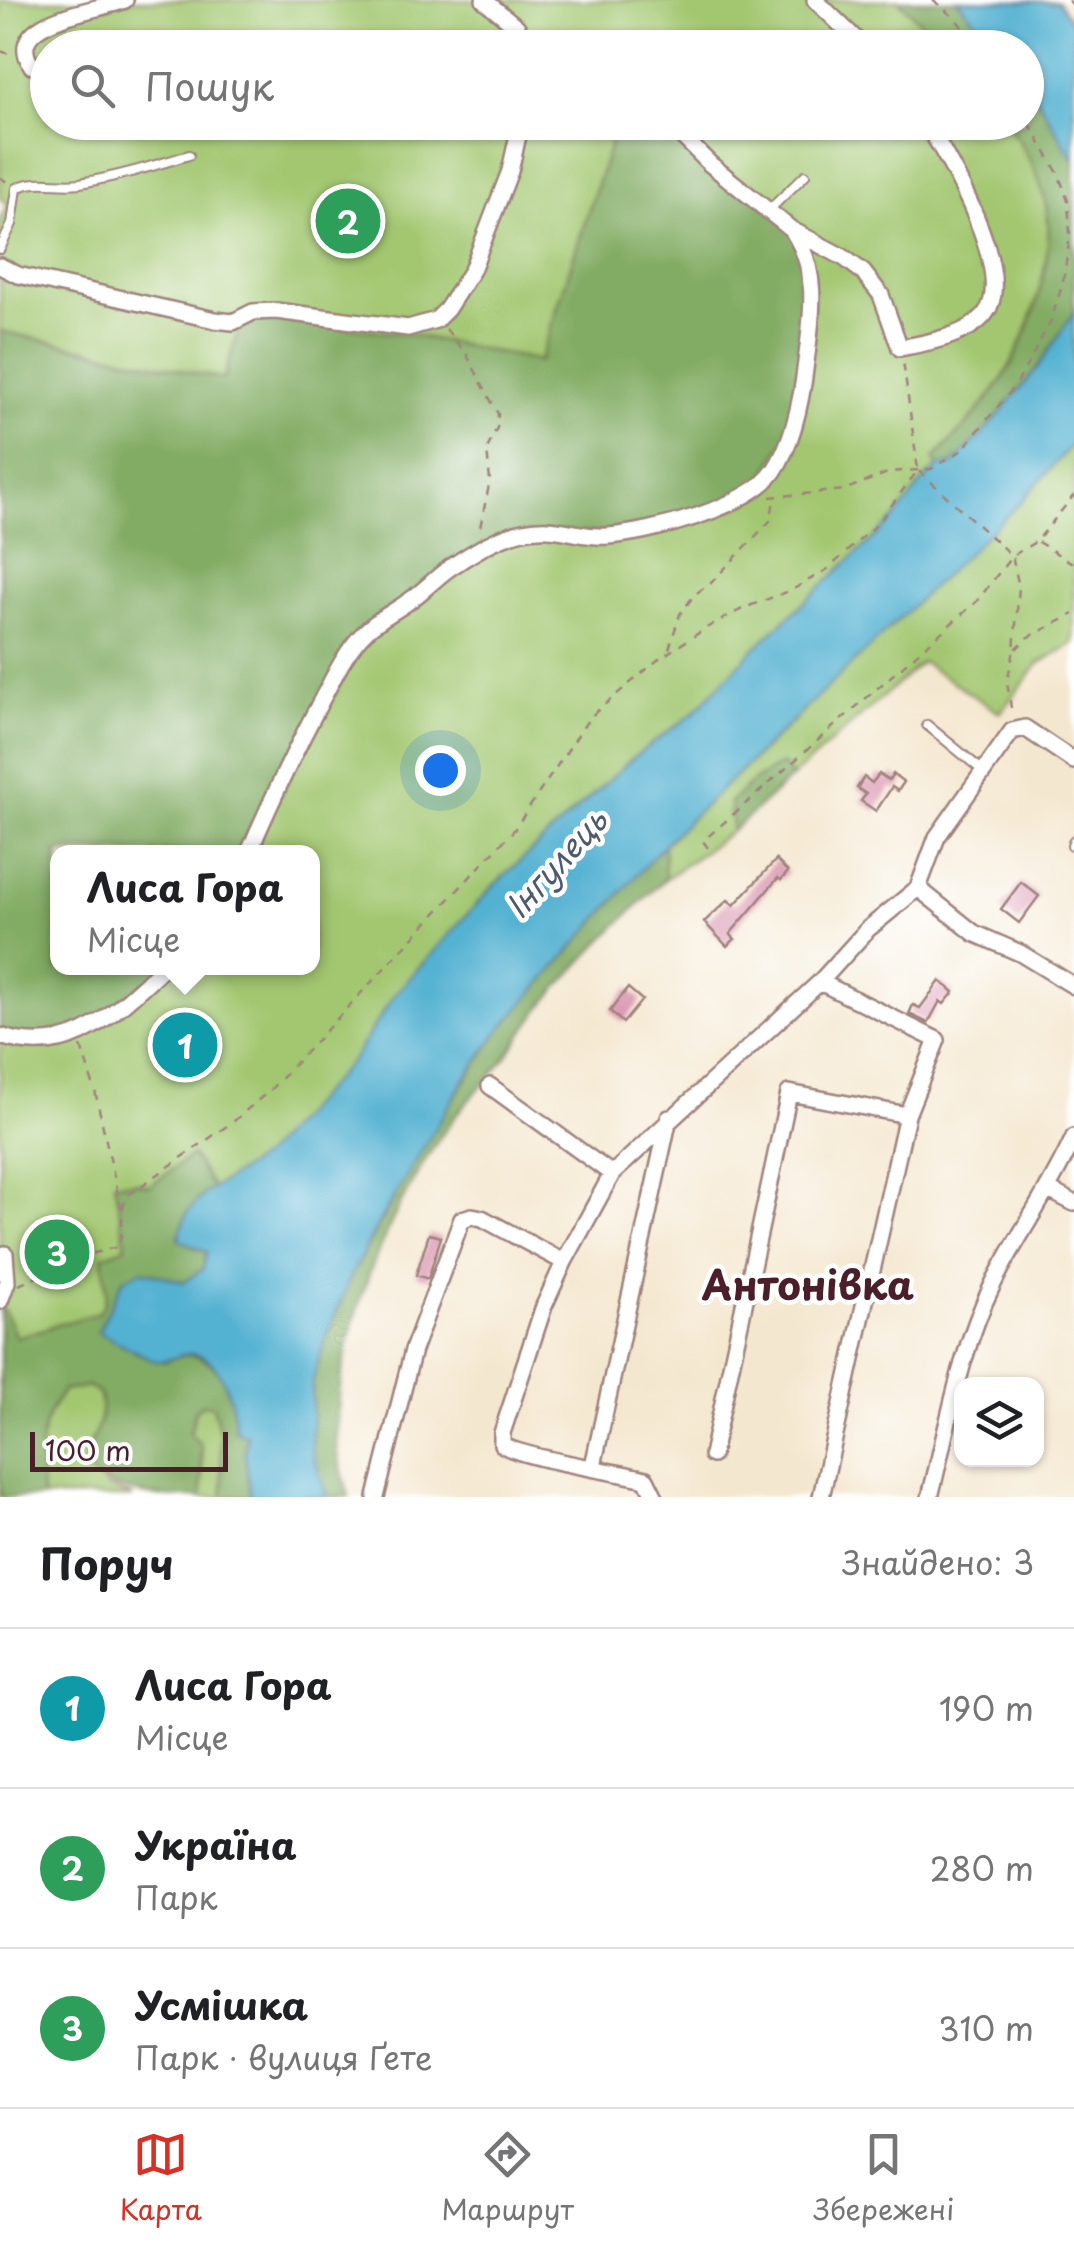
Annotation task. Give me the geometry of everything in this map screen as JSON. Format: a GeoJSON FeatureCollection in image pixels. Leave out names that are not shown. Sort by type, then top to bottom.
{"type":"FeatureCollection","features":[{"type":"Feature","properties":{"kind":"street"},"geometry":{"type":"LineString","coordinates":[[32,30],[40,23],[125,0]]}},
{"type":"Feature","properties":{"kind":"street"},"geometry":{"type":"LineString","coordinates":[[484,0],[518,30]]}},
{"type":"Feature","properties":{"kind":"street"},"geometry":{"type":"LineString","coordinates":[[815,0],[846,30]]}},
{"type":"Feature","properties":{"kind":"street"},"geometry":{"type":"LineString","coordinates":[[30,32],[23,47],[30,64]]}},
{"type":"Feature","properties":{"kind":"street"},"geometry":{"type":"LineString","coordinates":[[0,266],[33,278],[233,322],[253,312],[264,312],[408,328],[432,322],[447,309],[472,270],[510,171],[517,140]]}},
{"type":"Feature","properties":{"kind":"street"},"geometry":{"type":"LineString","coordinates":[[686,140],[792,230],[863,272],[880,294],[900,348],[969,328],[988,312],[996,293],[987,253],[962,184],[936,140]]}},
{"type":"Feature","properties":{"kind":"street"},"geometry":{"type":"LineString","coordinates":[[253,845],[342,662],[366,630],[413,599],[448,569],[511,534],[548,529],[605,537],[696,515],[756,490],[773,473],[799,400],[811,314],[812,274],[802,244],[792,230]]}},
{"type":"Feature","properties":{"kind":"street"},"geometry":{"type":"LineString","coordinates":[[655,1497],[646,1479],[517,1454],[502,1444],[502,1433],[544,1306],[612,1174],[820,982],[868,929],[918,888],[937,837],[1012,731],[1025,728],[1074,761]]}},
{"type":"Feature","properties":{"kind":"street"},"geometry":{"type":"LineString","coordinates":[[918,888],[974,933],[1020,953],[1074,986]]}},
{"type":"Feature","properties":{"kind":"street"},"geometry":{"type":"LineString","coordinates":[[0,1036],[26,1045],[62,1042],[107,1018],[155,975]]}},
{"type":"Feature","properties":{"kind":"street"},"geometry":{"type":"LineString","coordinates":[[820,982],[937,1040],[907,1116],[821,1497]]}},
{"type":"Feature","properties":{"kind":"street"},"geometry":{"type":"LineString","coordinates":[[490,1086],[612,1174]]}},
{"type":"Feature","properties":{"kind":"street"},"geometry":{"type":"LineString","coordinates":[[712,1455],[789,1093],[907,1116]]}},
{"type":"Feature","properties":{"kind":"street"},"geometry":{"type":"LineString","coordinates":[[593,1466],[670,1117]]}},
{"type":"Feature","properties":{"kind":"street"},"geometry":{"type":"LineString","coordinates":[[930,1497],[972,1332],[993,1283],[1049,1190],[1074,1137]]}},
{"type":"Feature","properties":{"kind":"street"},"geometry":{"type":"LineString","coordinates":[[1049,1190],[1074,1204]]}},
{"type":"Feature","properties":{"kind":"street"},"geometry":{"type":"LineString","coordinates":[[376,1497],[413,1350],[458,1224],[467,1217],[482,1218],[564,1262]]}},
{"type":"Feature","properties":{"kind":"street"},"geometry":{"type":"LineString","coordinates":[[2,1296],[6,1254]]}},
{"type":"Feature","properties":{"kind":"lane"},"geometry":{"type":"LineString","coordinates":[[0,249],[12,224],[16,188],[30,182],[73,184],[105,178],[190,155]]}},
{"type":"Feature","properties":{"kind":"lane"},"geometry":{"type":"LineString","coordinates":[[768,211],[804,176]]}},
{"type":"Feature","properties":{"kind":"lane"},"geometry":{"type":"LineString","coordinates":[[927,725],[982,772]]}},
{"type":"Feature","properties":{"kind":"path"},"geometry":{"type":"LineString","coordinates":[[933,0],[964,30]]}},
{"type":"Feature","properties":{"kind":"path"},"geometry":{"type":"LineString","coordinates":[[1068,0],[1074,6]]}},
{"type":"Feature","properties":{"kind":"path"},"geometry":{"type":"LineString","coordinates":[[758,500],[844,490],[890,472],[932,469],[962,450],[1016,386],[1051,321],[1070,236],[1068,201],[1058,173],[1039,140]]}},
{"type":"Feature","properties":{"kind":"path"},"geometry":{"type":"LineString","coordinates":[[432,322],[457,338],[498,414],[497,428],[487,449],[490,481],[478,536]]}},
{"type":"Feature","properties":{"kind":"path"},"geometry":{"type":"LineString","coordinates":[[121,1208],[128,1196],[234,1121],[272,1089],[514,830],[590,717],[669,652],[744,608],[792,590],[828,569],[879,522],[918,470],[900,348]]}},
{"type":"Feature","properties":{"kind":"path"},"geometry":{"type":"LineString","coordinates":[[918,470],[1012,556],[1019,587],[1014,650],[1007,681],[1010,709],[1014,719],[1025,728]]}},
{"type":"Feature","properties":{"kind":"path"},"geometry":{"type":"LineString","coordinates":[[708,848],[704,841],[731,815],[806,754],[977,600],[1012,556],[1037,541],[1074,494]]}},
{"type":"Feature","properties":{"kind":"path"},"geometry":{"type":"LineString","coordinates":[[669,652],[680,614],[695,594],[718,576],[770,521],[775,496]]}},
{"type":"Feature","properties":{"kind":"path"},"geometry":{"type":"LineString","coordinates":[[1037,541],[1074,564]]}},
{"type":"Feature","properties":{"kind":"path"},"geometry":{"type":"LineString","coordinates":[[1014,650],[1028,638],[1074,614]]}},
{"type":"Feature","properties":{"kind":"path"},"geometry":{"type":"LineString","coordinates":[[2,1296],[83,1256],[117,1247],[122,1233],[121,1208],[79,1035]]}},
{"type":"Feature","properties":{"kind":"green space"},"geometry":{"type":"Polygon","coordinates":[[[0,0],[898,0],[929,30],[30,30],[30,140],[612,140],[540,361],[412,335],[239,328],[224,379],[0,331],[0,219],[8,204],[0,198],[0,0]]]}},
{"type":"Feature","properties":{"kind":"green space"},"geometry":{"type":"Polygon","coordinates":[[[898,0],[957,0],[984,30],[929,30],[898,0]]]}},
{"type":"Feature","properties":{"kind":"green space"},"geometry":{"type":"Polygon","coordinates":[[[1044,110],[1074,160],[1074,312],[1038,367],[989,427],[953,464],[941,469],[934,459],[986,402],[1012,363],[1041,286],[1048,244],[1046,205],[1040,183],[1019,141],[1044,140],[1044,110]]]}},
{"type":"Feature","properties":{"kind":"green space"},"geometry":{"type":"Polygon","coordinates":[[[612,140],[688,140],[792,230],[812,273],[791,430],[756,490],[633,533],[511,534],[366,630],[253,845],[50,845],[50,975],[154,975],[79,1035],[0,1036],[0,331],[224,379],[239,328],[255,316],[412,335],[540,361],[612,140]]]}},
{"type":"Feature","properties":{"kind":"green space"},"geometry":{"type":"Polygon","coordinates":[[[659,140],[1018,140],[1044,194],[1048,244],[1041,286],[1012,362],[986,401],[935,459],[938,467],[923,481],[932,488],[454,981],[141,1270],[123,1224],[126,1247],[103,1263],[106,1296],[98,1314],[16,1337],[4,1311],[0,1311],[0,1036],[146,975],[320,975],[320,845],[252,845],[342,662],[413,599],[659,140]]]}},
{"type":"Feature","properties":{"kind":"green space"},"geometry":{"type":"Polygon","coordinates":[[[1074,442],[1074,643],[1038,664],[1000,713],[922,662],[792,777],[782,764],[752,782],[731,802],[732,831],[665,879],[664,844],[802,713],[859,639],[1021,502],[1074,442]]]}},
{"type":"Feature","properties":{"kind":"green space"},"geometry":{"type":"Polygon","coordinates":[[[782,764],[792,777],[732,831],[730,802],[752,782],[782,764]]]}},
{"type":"Feature","properties":{"kind":"green space"},"geometry":{"type":"Polygon","coordinates":[[[664,844],[665,879],[543,1005],[503,1061],[453,1119],[407,1192],[369,1273],[345,1359],[337,1445],[349,1497],[327,1497],[312,1450],[312,1384],[350,1278],[434,1126],[501,1029],[664,844]]]}},
{"type":"Feature","properties":{"kind":"green space"},"geometry":{"type":"Polygon","coordinates":[[[192,1155],[213,1188],[204,1194],[193,1247],[207,1252],[203,1269],[185,1282],[123,1280],[110,1311],[135,1352],[165,1362],[196,1356],[218,1371],[231,1399],[235,1430],[247,1435],[245,1455],[251,1497],[223,1497],[220,1433],[213,1406],[203,1404],[195,1411],[190,1434],[201,1444],[202,1497],[142,1494],[87,1472],[88,1451],[101,1407],[100,1395],[88,1386],[63,1391],[48,1417],[41,1441],[42,1497],[0,1497],[0,1311],[4,1310],[16,1337],[98,1313],[106,1293],[103,1256],[126,1247],[114,1183],[138,1182],[149,1186],[192,1155]]]}},
{"type":"Feature","properties":{"kind":"green space"},"geometry":{"type":"Polygon","coordinates":[[[88,1386],[100,1395],[104,1416],[85,1453],[106,1486],[133,1497],[42,1497],[41,1441],[48,1417],[63,1391],[88,1386]]]}},
{"type":"Feature","properties":{"kind":"green space"},"geometry":{"type":"Polygon","coordinates":[[[203,1404],[213,1405],[220,1433],[223,1497],[202,1497],[202,1452],[190,1434],[195,1411],[203,1404]]]}},
{"type":"Feature","properties":{"kind":"water"},"geometry":{"type":"Polygon","coordinates":[[[957,0],[1058,2],[1074,25],[1074,160],[1044,110],[1044,30],[984,30],[957,0]]]}},
{"type":"Feature","properties":{"kind":"water","name":"Інгулець"},"geometry":{"type":"Polygon","coordinates":[[[1074,312],[1074,442],[1021,502],[664,844],[501,1029],[464,1080],[379,1222],[350,1278],[324,1343],[312,1384],[312,1450],[327,1497],[251,1497],[245,1455],[247,1435],[235,1431],[230,1396],[212,1363],[193,1354],[155,1361],[98,1332],[123,1280],[141,1270],[184,1282],[203,1269],[207,1252],[178,1239],[187,1213],[204,1194],[263,1156],[353,1059],[394,995],[494,885],[635,756],[691,715],[757,646],[893,520],[938,467],[953,464],[1038,367],[1074,312]]]}},
{"type":"Feature","properties":{"kind":"building"},"geometry":{"type":"Polygon","coordinates":[[[879,774],[889,780],[893,774],[904,782],[898,791],[892,787],[876,811],[861,801],[866,794],[857,788],[864,777],[872,783],[879,774]]]}},
{"type":"Feature","properties":{"kind":"building"},"geometry":{"type":"Polygon","coordinates":[[[776,860],[788,872],[781,880],[778,878],[730,934],[735,939],[727,946],[704,922],[728,900],[734,905],[776,860]]]}},
{"type":"Feature","properties":{"kind":"building"},"geometry":{"type":"Polygon","coordinates":[[[1021,882],[1039,896],[1019,923],[1001,909],[1021,882]]]}},
{"type":"Feature","properties":{"kind":"building"},"geometry":{"type":"Polygon","coordinates":[[[940,981],[954,992],[944,1004],[940,1001],[928,1023],[909,1014],[913,1005],[920,1008],[940,981]]]}},
{"type":"Feature","properties":{"kind":"building"},"geometry":{"type":"Polygon","coordinates":[[[628,988],[642,1000],[623,1023],[610,1011],[628,988]]]}},
{"type":"Feature","properties":{"kind":"building"},"geometry":{"type":"Polygon","coordinates":[[[429,1234],[441,1237],[428,1279],[416,1275],[429,1234]]]}},
{"type":"Feature","properties":{"kind":"place","name":"Україна"},"geometry":{"type":"Point","coordinates":[348,221]}},
{"type":"Feature","properties":{"kind":"place","name":"Лиса Гора"},"geometry":{"type":"Point","coordinates":[185,1045]}},
{"type":"Feature","properties":{"kind":"place","name":"Усмішка"},"geometry":{"type":"Point","coordinates":[57,1252]}},
{"type":"Feature","properties":{"kind":"district","name":"Антонівка"},"geometry":{"type":"Point","coordinates":[808,1286]}}]}
